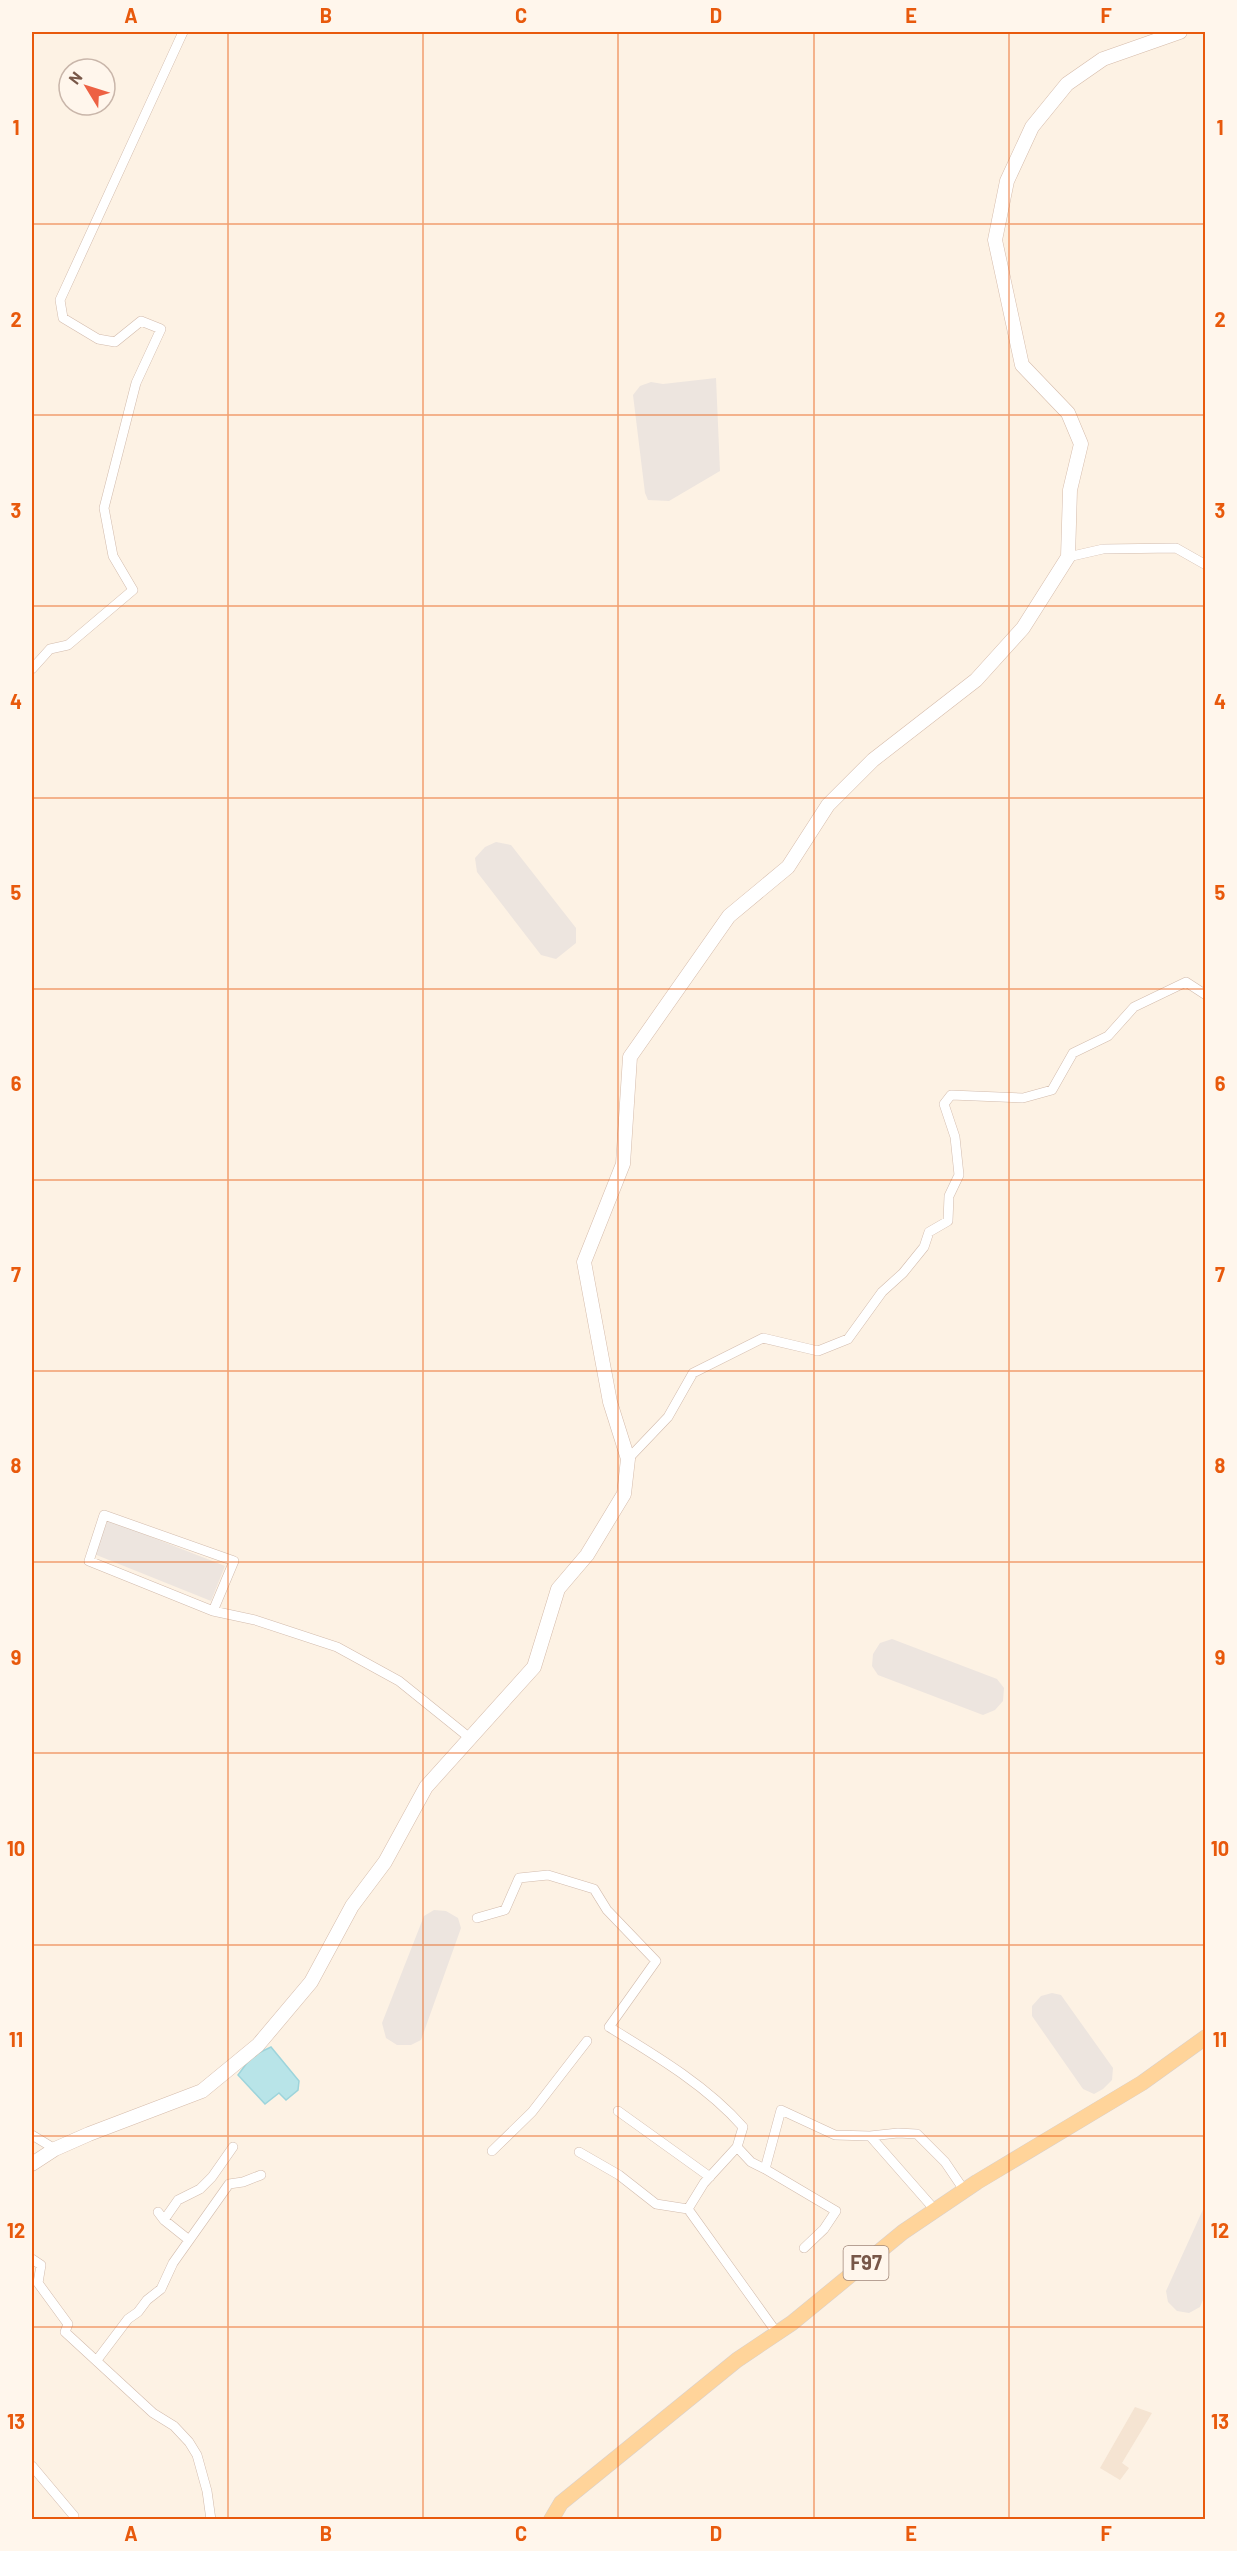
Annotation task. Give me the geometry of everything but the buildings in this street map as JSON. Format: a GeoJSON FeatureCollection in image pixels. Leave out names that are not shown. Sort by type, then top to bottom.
{"type":"FeatureCollection","features":[{"type":"Feature","properties":{"kind":"main road"},"geometry":{"type":"LineString","coordinates":[[32,2164],[55,2149],[88,2134],[202,2091],[258,2044],[311,1982],[352,1906],[385,1862],[426,1787],[534,1667],[558,1589],[587,1555],[624,1494],[628,1458],[610,1402],[584,1262],[623,1164],[630,1057],[729,916],[788,867],[828,805],[873,760],[976,681],[1023,628],[1068,557],[1070,490],[1081,444],[1068,413],[1022,365],[995,240],[1007,181],[1032,128],[1067,84],[1103,59],[1180,32]]}},
{"type":"Feature","properties":{"kind":"main road","name":"F97"},"geometry":{"type":"LineString","coordinates":[[551,2520],[561,2504],[641,2437],[737,2360],[826,2297],[903,2232],[964,2190],[1142,2083],[1206,2037]]}},
{"type":"Feature","properties":{"kind":"street"},"geometry":{"type":"LineString","coordinates":[[32,669],[50,649],[68,645],[133,590],[113,556],[104,508],[136,383],[160,329],[141,321],[115,342],[98,339],[63,318],[60,300],[183,32]]}},
{"type":"Feature","properties":{"kind":"street"},"geometry":{"type":"LineString","coordinates":[[1068,557],[1103,549],[1176,548],[1206,565]]}},
{"type":"Feature","properties":{"kind":"street"},"geometry":{"type":"LineString","coordinates":[[628,1458],[668,1417],[693,1373],[763,1338],[818,1351],[848,1339],[882,1292],[903,1273],[924,1247],[929,1232],[948,1221],[949,1196],[958,1175],[955,1137],[944,1104],[951,1095],[1023,1098],[1052,1090],[1072,1053],[1108,1036],[1134,1007],[1186,982],[1206,995]]}},
{"type":"Feature","properties":{"kind":"street"},"geometry":{"type":"LineString","coordinates":[[213,1611],[234,1561],[104,1515],[89,1561],[213,1611],[255,1620],[337,1647],[399,1681],[471,1739]]}},
{"type":"Feature","properties":{"kind":"street"},"geometry":{"type":"LineString","coordinates":[[477,1918],[505,1911],[519,1878],[548,1875],[594,1889],[607,1910],[656,1961],[609,2027],[728,2109],[743,2127],[737,2147],[710,2177],[688,2209]]}},
{"type":"Feature","properties":{"kind":"street"},"geometry":{"type":"LineString","coordinates":[[492,2151],[532,2112],[587,2041]]}},
{"type":"Feature","properties":{"kind":"street"},"geometry":{"type":"LineString","coordinates":[[618,2110],[710,2177]]}},
{"type":"Feature","properties":{"kind":"street"},"geometry":{"type":"LineString","coordinates":[[765,2169],[781,2110],[835,2135],[917,2134],[945,2162],[964,2190]]}},
{"type":"Feature","properties":{"kind":"street"},"geometry":{"type":"LineString","coordinates":[[32,2135],[55,2149]]}},
{"type":"Feature","properties":{"kind":"street"},"geometry":{"type":"LineString","coordinates":[[870,2136],[934,2210]]}},
{"type":"Feature","properties":{"kind":"street"},"geometry":{"type":"LineString","coordinates":[[189,2240],[161,2216],[178,2200],[200,2189],[212,2177],[233,2147]]}},
{"type":"Feature","properties":{"kind":"street"},"geometry":{"type":"LineString","coordinates":[[737,2147],[751,2162],[836,2211],[824,2229],[804,2248]]}},
{"type":"Feature","properties":{"kind":"street"},"geometry":{"type":"LineString","coordinates":[[579,2152],[619,2175],[656,2204],[688,2209],[777,2333]]}},
{"type":"Feature","properties":{"kind":"street"},"geometry":{"type":"LineString","coordinates":[[97,2360],[128,2319],[161,2289],[173,2263],[229,2184],[243,2182],[261,2175]]}},
{"type":"Feature","properties":{"kind":"street"},"geometry":{"type":"LineString","coordinates":[[32,2259],[41,2265],[38,2283],[68,2324],[65,2332],[153,2413],[174,2426],[189,2442],[197,2455],[211,2520]]}},
{"type":"Feature","properties":{"kind":"street"},"geometry":{"type":"LineString","coordinates":[[32,2466],[74,2516],[72,2520]]}},
{"type":"Feature","properties":{"kind":"shaded area"},"geometry":{"type":"Polygon","coordinates":[[[716,378],[720,471],[669,501],[648,500],[645,493],[633,395],[640,386],[651,382],[663,384],[716,378]]]}},
{"type":"Feature","properties":{"kind":"shaded area"},"geometry":{"type":"Polygon","coordinates":[[[496,842],[511,845],[576,928],[576,943],[556,959],[541,955],[477,872],[475,858],[485,847],[496,842]]]}},
{"type":"Feature","properties":{"kind":"shaded area"},"geometry":{"type":"Polygon","coordinates":[[[108,1520],[225,1566],[211,1601],[94,1554],[108,1520]]]}},
{"type":"Feature","properties":{"kind":"shaded area"},"geometry":{"type":"Polygon","coordinates":[[[892,1639],[997,1679],[1004,1688],[1003,1701],[995,1710],[983,1715],[878,1675],[872,1666],[873,1654],[880,1643],[892,1639]]]}},
{"type":"Feature","properties":{"kind":"shaded area"},"geometry":{"type":"Polygon","coordinates":[[[434,1910],[446,1911],[458,1918],[461,1928],[421,2040],[411,2045],[397,2045],[386,2038],[382,2023],[424,1916],[434,1910]]]}},
{"type":"Feature","properties":{"kind":"shaded area"},"geometry":{"type":"Polygon","coordinates":[[[1052,1993],[1061,1995],[1113,2068],[1112,2080],[1094,2094],[1083,2089],[1032,2016],[1032,2006],[1041,1996],[1052,1993]]]}},
{"type":"Feature","properties":{"kind":"shaded area"},"geometry":{"type":"Polygon","coordinates":[[[1205,2205],[1205,2295],[1200,2307],[1189,2313],[1177,2311],[1168,2302],[1166,2291],[1205,2205]]]}},
{"type":"Feature","properties":{"kind":"shaded area"},"geometry":{"type":"Polygon","coordinates":[[[1135,2407],[1152,2413],[1122,2463],[1129,2468],[1120,2480],[1100,2468],[1135,2407]]]}},
{"type":"Feature","properties":{"kind":"water"},"geometry":{"type":"Polygon","coordinates":[[[271,2047],[299,2081],[298,2090],[286,2100],[279,2093],[265,2104],[238,2075],[252,2056],[271,2047]]]}}]}
